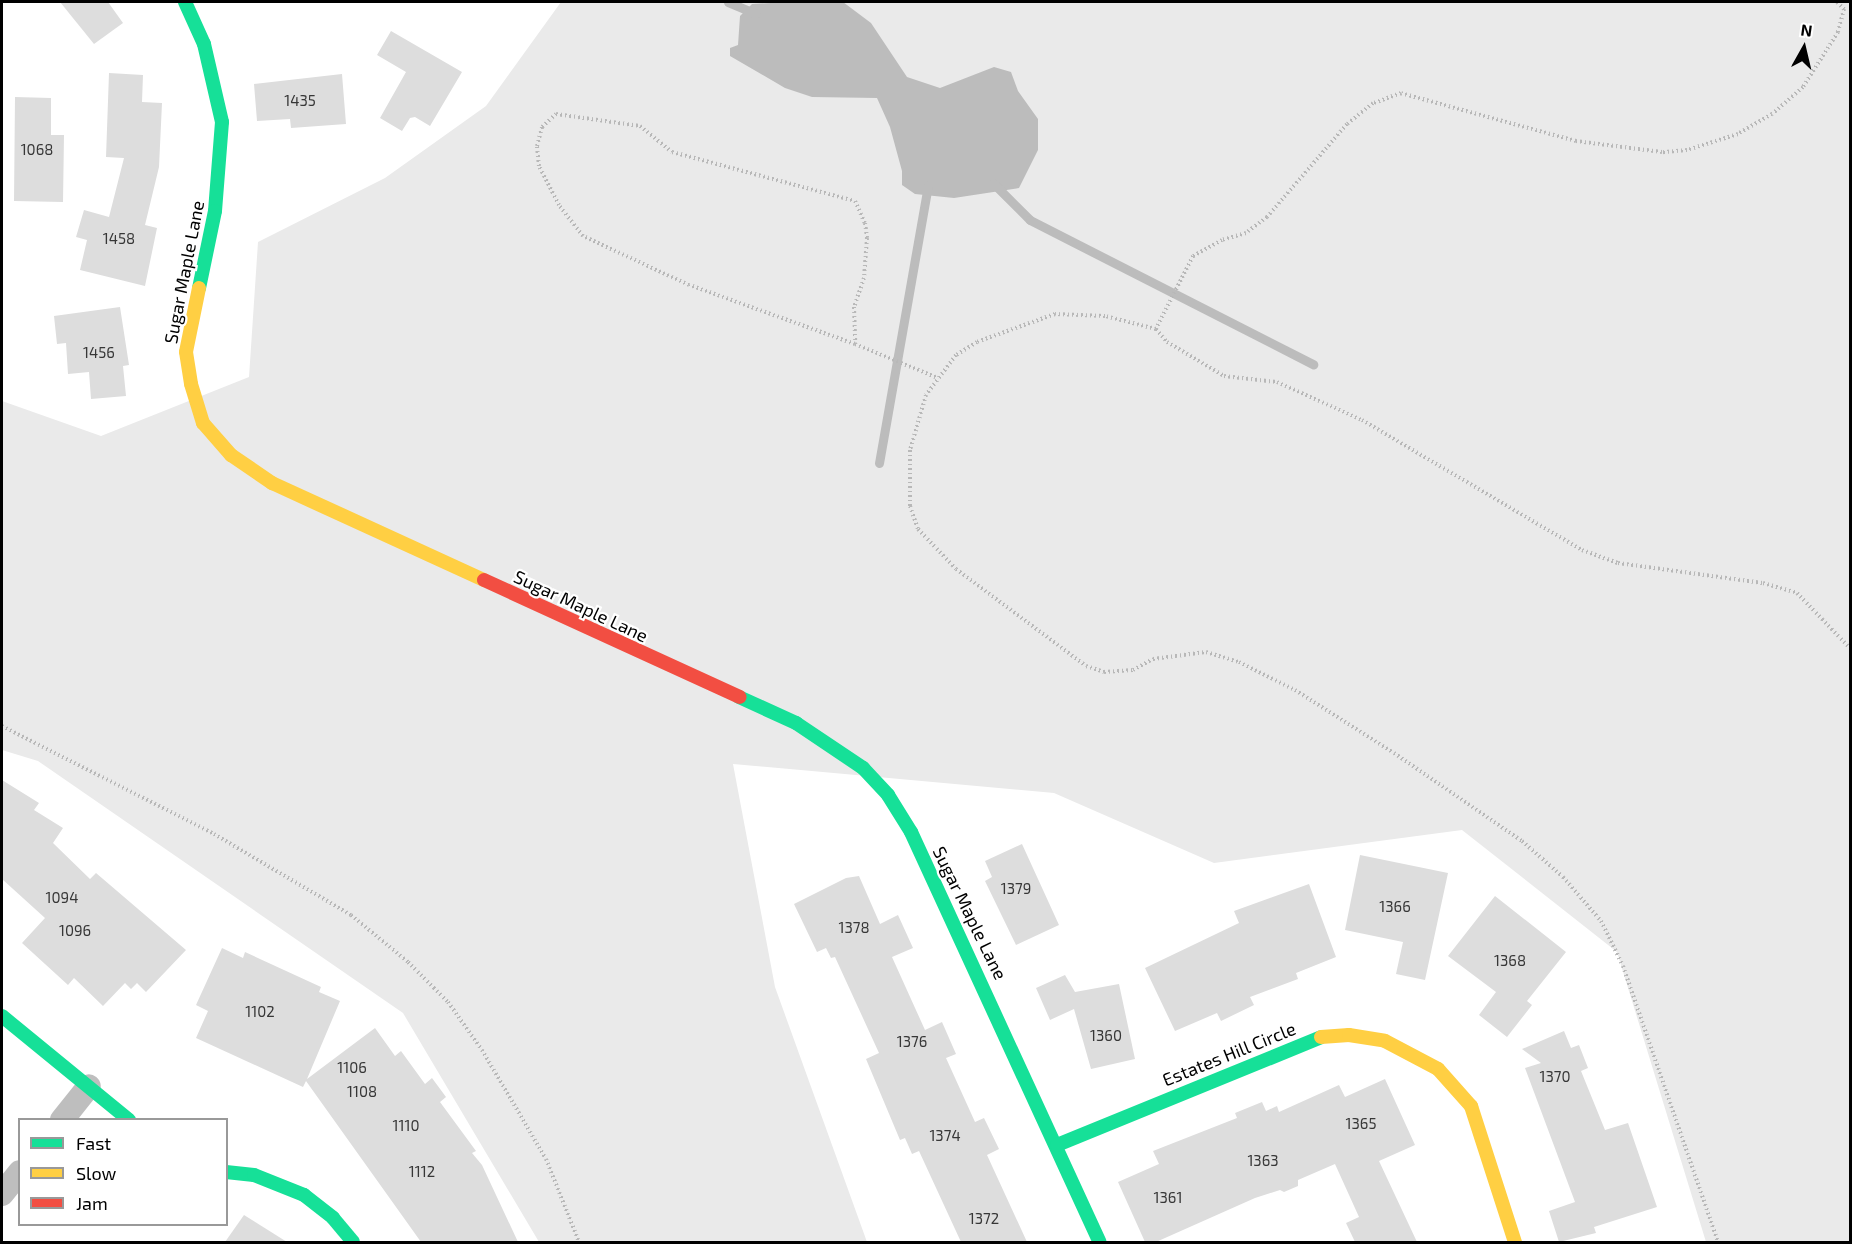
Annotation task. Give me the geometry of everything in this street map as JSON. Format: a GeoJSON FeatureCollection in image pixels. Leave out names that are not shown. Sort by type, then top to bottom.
{"type":"FeatureCollection","features":[{"type":"Feature","properties":{"kind":"street","name":"Sugar Maple Lane"},"geometry":{"type":"LineString","coordinates":[[185,2],[204,44],[222,122],[215,211],[198,278],[186,352],[191,384],[203,423],[231,455],[272,483],[796,723],[863,768],[888,795],[911,832],[1100,1242]]}},
{"type":"Feature","properties":{"kind":"street"},"geometry":{"type":"LineString","coordinates":[[2,1016],[128,1118]]}},
{"type":"Feature","properties":{"kind":"street","name":"Estates Hill Circle"},"geometry":{"type":"LineString","coordinates":[[1057,1146],[1317,1037],[1349,1035],[1385,1041],[1438,1069],[1471,1107],[1515,1242]]}},
{"type":"Feature","properties":{"kind":"street"},"geometry":{"type":"LineString","coordinates":[[63,1118],[89,1086]]}},
{"type":"Feature","properties":{"kind":"street"},"geometry":{"type":"LineString","coordinates":[[228,1172],[254,1175],[304,1195],[333,1218],[353,1242]]}},
{"type":"Feature","properties":{"kind":"street"},"geometry":{"type":"LineString","coordinates":[[2,1194],[18,1174]]}},
{"type":"Feature","properties":{"kind":"path"},"geometry":{"type":"LineString","coordinates":[[1156,329],[1193,256],[1222,240],[1246,233],[1267,217],[1347,124],[1373,103],[1401,93],[1576,141],[1662,152],[1687,150],[1738,134],[1772,114],[1803,87],[1838,32],[1844,9],[1837,2]]}},
{"type":"Feature","properties":{"kind":"path"},"geometry":{"type":"LineString","coordinates":[[855,344],[854,307],[864,278],[867,238],[865,223],[855,201],[672,152],[640,126],[556,114],[542,127],[537,146],[539,166],[559,205],[583,236],[689,285],[855,344],[880,358],[918,369],[938,378]]}},
{"type":"Feature","properties":{"kind":"path"},"geometry":{"type":"LineString","coordinates":[[1718,1242],[1623,966],[1601,921],[1563,878],[1522,841],[1394,753],[1266,675],[1206,652],[1153,658],[1133,670],[1104,672],[1086,666],[957,569],[918,529],[910,506],[907,477],[912,440],[926,395],[956,355],[977,342],[1055,315],[1105,316],[1156,329],[1167,342],[1224,376],[1277,382],[1362,420],[1582,550],[1618,563],[1763,583],[1797,593],[1851,648]]}},
{"type":"Feature","properties":{"kind":"path"},"geometry":{"type":"LineString","coordinates":[[2,726],[214,834],[351,915],[408,962],[448,1002],[482,1050],[546,1158],[579,1242]]}},
{"type":"Feature","properties":{"kind":"shaded area"},"geometry":{"type":"Polygon","coordinates":[[[561,2],[1850,2],[1850,1242],[1706,1242],[1617,952],[1462,830],[1214,863],[1054,793],[733,764],[775,987],[867,1242],[539,1242],[403,1013],[38,761],[2,750],[2,401],[101,436],[249,377],[258,242],[385,178],[486,106],[561,2]]]}},
{"type":"Feature","properties":{"kind":"shaded area"},"geometry":{"type":"Polygon","coordinates":[[[843,2],[871,23],[907,77],[940,88],[994,67],[1011,72],[1018,91],[1038,119],[1038,150],[1019,188],[954,198],[915,194],[902,185],[902,171],[890,127],[877,98],[812,97],[785,88],[730,56],[730,48],[738,45],[740,16],[752,4],[843,2]]]}},
{"type":"Feature","properties":{"kind":"building"},"geometry":{"type":"Polygon","coordinates":[[[60,2],[108,2],[123,23],[94,44],[60,2]]]}},
{"type":"Feature","properties":{"kind":"building"},"geometry":{"type":"Polygon","coordinates":[[[391,31],[462,72],[430,126],[415,117],[410,118],[402,131],[380,118],[406,72],[377,55],[391,31]]]}},
{"type":"Feature","properties":{"kind":"building"},"geometry":{"type":"Polygon","coordinates":[[[109,73],[143,75],[142,102],[162,103],[159,167],[145,225],[157,228],[145,286],[80,270],[87,240],[76,237],[84,210],[109,217],[124,158],[106,157],[109,73]]]}},
{"type":"Feature","properties":{"kind":"building"},"geometry":{"type":"Polygon","coordinates":[[[342,74],[346,124],[291,128],[290,119],[257,121],[254,84],[342,74]]]}},
{"type":"Feature","properties":{"kind":"building"},"geometry":{"type":"Polygon","coordinates":[[[15,97],[51,98],[51,135],[64,135],[63,202],[14,201],[15,97]]]}},
{"type":"Feature","properties":{"kind":"building"},"geometry":{"type":"Polygon","coordinates":[[[120,307],[129,365],[123,366],[126,396],[91,399],[89,372],[68,374],[66,343],[57,344],[54,316],[120,307]]]}},
{"type":"Feature","properties":{"kind":"building"},"geometry":{"type":"Polygon","coordinates":[[[2,780],[39,803],[34,810],[63,828],[53,843],[90,879],[96,873],[186,950],[146,992],[137,983],[131,989],[125,983],[103,1006],[74,978],[68,985],[22,943],[45,918],[2,879],[2,780]]]}},
{"type":"Feature","properties":{"kind":"building"},"geometry":{"type":"Polygon","coordinates":[[[1022,844],[1059,925],[1016,945],[985,881],[992,877],[985,861],[1022,844]]]}},
{"type":"Feature","properties":{"kind":"building"},"geometry":{"type":"Polygon","coordinates":[[[1360,855],[1448,873],[1425,980],[1396,974],[1403,942],[1345,930],[1360,855]]]}},
{"type":"Feature","properties":{"kind":"building"},"geometry":{"type":"Polygon","coordinates":[[[859,876],[880,924],[898,915],[913,948],[892,957],[925,1030],[942,1022],[956,1054],[946,1058],[975,1122],[984,1118],[999,1149],[987,1155],[1027,1242],[961,1242],[919,1151],[912,1154],[905,1138],[900,1140],[866,1059],[879,1053],[835,957],[831,958],[826,948],[817,952],[794,904],[846,878],[859,876]]]}},
{"type":"Feature","properties":{"kind":"building"},"geometry":{"type":"Polygon","coordinates":[[[1309,884],[1336,957],[1296,973],[1298,979],[1250,997],[1254,1005],[1221,1021],[1217,1013],[1175,1031],[1145,968],[1239,923],[1234,911],[1309,884]]]}},
{"type":"Feature","properties":{"kind":"building"},"geometry":{"type":"Polygon","coordinates":[[[1495,896],[1566,952],[1527,1001],[1532,1005],[1507,1037],[1479,1015],[1496,992],[1448,956],[1495,896]]]}},
{"type":"Feature","properties":{"kind":"building"},"geometry":{"type":"Polygon","coordinates":[[[222,948],[243,958],[245,952],[321,987],[319,992],[340,1001],[307,1079],[375,1028],[395,1056],[401,1051],[425,1084],[432,1078],[446,1097],[440,1102],[476,1151],[472,1153],[482,1165],[518,1242],[421,1242],[306,1081],[303,1087],[196,1038],[208,1011],[196,1005],[222,948]]]}},
{"type":"Feature","properties":{"kind":"building"},"geometry":{"type":"Polygon","coordinates":[[[1065,975],[1075,992],[1119,984],[1135,1059],[1091,1069],[1074,1009],[1050,1020],[1036,988],[1065,975]]]}},
{"type":"Feature","properties":{"kind":"building"},"geometry":{"type":"Polygon","coordinates":[[[1564,1031],[1571,1048],[1579,1045],[1588,1068],[1581,1071],[1605,1130],[1628,1123],[1657,1207],[1594,1227],[1596,1233],[1559,1242],[1549,1211],[1575,1202],[1525,1068],[1541,1063],[1522,1049],[1564,1031]]]}},
{"type":"Feature","properties":{"kind":"building"},"geometry":{"type":"Polygon","coordinates":[[[1385,1079],[1415,1145],[1379,1161],[1417,1242],[1355,1242],[1346,1223],[1359,1217],[1335,1164],[1298,1180],[1298,1186],[1284,1192],[1280,1190],[1255,1198],[1156,1242],[1145,1242],[1118,1182],[1159,1164],[1153,1151],[1237,1118],[1235,1113],[1262,1102],[1266,1111],[1277,1106],[1279,1112],[1339,1085],[1345,1097],[1385,1079]]]}},
{"type":"Feature","properties":{"kind":"building"},"geometry":{"type":"Polygon","coordinates":[[[244,1215],[287,1242],[225,1242],[244,1215]]]}},
{"type":"Feature","properties":{"kind":"waterway"},"geometry":{"type":"LineString","coordinates":[[728,2],[756,14]]}},
{"type":"Feature","properties":{"kind":"waterway"},"geometry":{"type":"LineString","coordinates":[[993,183],[1030,220],[1313,364]]}},
{"type":"Feature","properties":{"kind":"waterway"},"geometry":{"type":"LineString","coordinates":[[879,463],[928,185]]}},
{"type":"Feature","properties":{"kind":"traffic: fast"},"geometry":{"type":"LineString","coordinates":[[185,2],[204,44],[222,122],[215,211],[199,288]]}},
{"type":"Feature","properties":{"kind":"traffic: fast"},"geometry":{"type":"LineString","coordinates":[[739,697],[796,723],[863,768],[888,795],[911,832],[1100,1242]]}},
{"type":"Feature","properties":{"kind":"traffic: fast"},"geometry":{"type":"LineString","coordinates":[[2,1016],[127,1118]]}},
{"type":"Feature","properties":{"kind":"traffic: fast"},"geometry":{"type":"LineString","coordinates":[[1057,1145],[1321,1037]]}},
{"type":"Feature","properties":{"kind":"traffic: fast"},"geometry":{"type":"LineString","coordinates":[[228,1172],[254,1175],[304,1195],[333,1218],[353,1242]]}},
{"type":"Feature","properties":{"kind":"traffic: slow"},"geometry":{"type":"LineString","coordinates":[[199,288],[186,352],[191,384],[203,423],[231,455],[272,483],[484,580]]}},
{"type":"Feature","properties":{"kind":"traffic: slow"},"geometry":{"type":"LineString","coordinates":[[1321,1037],[1349,1035],[1385,1041],[1438,1069],[1471,1106],[1515,1242]]}},
{"type":"Feature","properties":{"kind":"traffic: jam"},"geometry":{"type":"LineString","coordinates":[[484,580],[739,697]]}}]}
